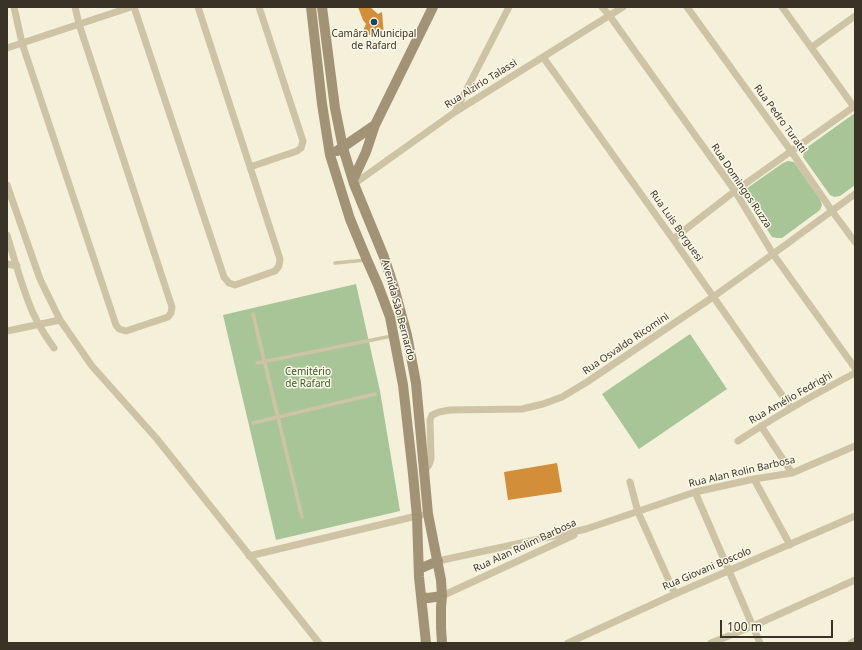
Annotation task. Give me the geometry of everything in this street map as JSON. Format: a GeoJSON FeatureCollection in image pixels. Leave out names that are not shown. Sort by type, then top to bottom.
{"type":"FeatureCollection","features":[{"type":"Feature","properties":{"kind":"main road","name":"Avenida São Bernardo"},"geometry":{"type":"LineString","coordinates":[[311,7],[321,97],[330,155],[350,218],[390,317],[403,385],[417,517],[419,570],[426,643]]}},
{"type":"Feature","properties":{"kind":"main road","name":"Avenida São Bernardo"},"geometry":{"type":"LineString","coordinates":[[322,7],[335,108],[343,148],[354,182],[384,257],[394,287],[416,383],[428,514],[441,580],[442,643]]}},
{"type":"Feature","properties":{"kind":"main road"},"geometry":{"type":"LineString","coordinates":[[354,182],[375,125],[433,7]]}},
{"type":"Feature","properties":{"kind":"main road"},"geometry":{"type":"LineString","coordinates":[[330,155],[343,148],[375,125]]}},
{"type":"Feature","properties":{"kind":"main road"},"geometry":{"type":"LineString","coordinates":[[366,260],[384,257]]}},
{"type":"Feature","properties":{"kind":"main road"},"geometry":{"type":"LineString","coordinates":[[403,385],[416,383]]}},
{"type":"Feature","properties":{"kind":"main road"},"geometry":{"type":"LineString","coordinates":[[419,570],[438,561]]}},
{"type":"Feature","properties":{"kind":"main road"},"geometry":{"type":"LineString","coordinates":[[421,597],[428,598],[442,596]]}},
{"type":"Feature","properties":{"kind":"street"},"geometry":{"type":"LineString","coordinates":[[14,7],[22,43],[116,326],[121,331],[128,331],[168,316],[171,313],[172,307],[79,24],[75,7]]}},
{"type":"Feature","properties":{"kind":"street"},"geometry":{"type":"LineString","coordinates":[[7,48],[131,7]]}},
{"type":"Feature","properties":{"kind":"street"},"geometry":{"type":"LineString","coordinates":[[134,7],[224,277],[229,283],[235,285],[275,271],[278,269],[280,259],[198,7]]}},
{"type":"Feature","properties":{"kind":"street"},"geometry":{"type":"LineString","coordinates":[[250,167],[296,151],[301,148],[303,141],[259,7]]}},
{"type":"Feature","properties":{"kind":"street"},"geometry":{"type":"LineString","coordinates":[[455,112],[509,7]]}},
{"type":"Feature","properties":{"kind":"street","name":"Rua Domingos Ruzza"},"geometry":{"type":"LineString","coordinates":[[602,7],[734,191],[773,254],[855,368]]}},
{"type":"Feature","properties":{"kind":"street","name":"Rua Alzirio Talassi"},"geometry":{"type":"LineString","coordinates":[[354,182],[455,112],[623,7]]}},
{"type":"Feature","properties":{"kind":"street","name":"Rua Pedro Turatti"},"geometry":{"type":"LineString","coordinates":[[687,7],[855,242]]}},
{"type":"Feature","properties":{"kind":"street"},"geometry":{"type":"LineString","coordinates":[[673,239],[734,191],[854,107],[782,7]]}},
{"type":"Feature","properties":{"kind":"street"},"geometry":{"type":"LineString","coordinates":[[812,47],[855,16]]}},
{"type":"Feature","properties":{"kind":"street","name":"Rua Luis Borguesi"},"geometry":{"type":"LineString","coordinates":[[543,57],[791,408]]}},
{"type":"Feature","properties":{"kind":"street"},"geometry":{"type":"LineString","coordinates":[[7,185],[40,278],[60,320],[92,366],[156,439],[319,643]]}},
{"type":"Feature","properties":{"kind":"street","name":"Rua Osvaldo Ricomini"},"geometry":{"type":"LineString","coordinates":[[424,471],[429,465],[431,459],[430,420],[432,415],[450,410],[522,409],[543,404],[562,397],[587,382],[713,297],[855,194]]}},
{"type":"Feature","properties":{"kind":"street"},"geometry":{"type":"LineString","coordinates":[[7,235],[28,300],[39,325],[54,348]]}},
{"type":"Feature","properties":{"kind":"street"},"geometry":{"type":"LineString","coordinates":[[7,264],[17,266]]}},
{"type":"Feature","properties":{"kind":"street"},"geometry":{"type":"LineString","coordinates":[[7,331],[60,320]]}},
{"type":"Feature","properties":{"kind":"street","name":"Rua Amélio Fedrighi"},"geometry":{"type":"LineString","coordinates":[[738,441],[791,408],[855,373]]}},
{"type":"Feature","properties":{"kind":"street"},"geometry":{"type":"LineString","coordinates":[[761,426],[792,473]]}},
{"type":"Feature","properties":{"kind":"street","name":"Rua Alan Rolin Barbosa"},"geometry":{"type":"LineString","coordinates":[[586,529],[695,492],[754,479],[792,473],[855,446]]}},
{"type":"Feature","properties":{"kind":"street"},"geometry":{"type":"LineString","coordinates":[[754,479],[790,544]]}},
{"type":"Feature","properties":{"kind":"street"},"geometry":{"type":"LineString","coordinates":[[630,482],[638,512],[675,594]]}},
{"type":"Feature","properties":{"kind":"street"},"geometry":{"type":"LineString","coordinates":[[695,492],[760,643]]}},
{"type":"Feature","properties":{"kind":"street"},"geometry":{"type":"LineString","coordinates":[[249,556],[428,514]]}},
{"type":"Feature","properties":{"kind":"street","name":"Rua Giovani Boscolo"},"geometry":{"type":"LineString","coordinates":[[568,643],[675,594],[855,516]]}},
{"type":"Feature","properties":{"kind":"street","name":"Rua Alan Rolim Barbosa"},"geometry":{"type":"LineString","coordinates":[[438,561],[586,529]]}},
{"type":"Feature","properties":{"kind":"street","name":"Rua Alan Rolim Barbosa"},"geometry":{"type":"LineString","coordinates":[[442,596],[586,529]]}},
{"type":"Feature","properties":{"kind":"street"},"geometry":{"type":"LineString","coordinates":[[711,643],[753,626],[855,580]]}},
{"type":"Feature","properties":{"kind":"lane"},"geometry":{"type":"LineString","coordinates":[[335,263],[366,260]]}},
{"type":"Feature","properties":{"kind":"lane"},"geometry":{"type":"LineString","coordinates":[[253,314],[302,517]]}},
{"type":"Feature","properties":{"kind":"lane"},"geometry":{"type":"LineString","coordinates":[[257,362],[393,336]]}},
{"type":"Feature","properties":{"kind":"lane"},"geometry":{"type":"LineString","coordinates":[[253,423],[376,394]]}},
{"type":"Feature","properties":{"kind":"green space"},"geometry":{"type":"Polygon","coordinates":[[[855,113],[855,185],[840,196],[834,197],[830,195],[803,157],[804,152],[806,148],[855,113]]]}},
{"type":"Feature","properties":{"kind":"green space"},"geometry":{"type":"Polygon","coordinates":[[[788,161],[794,162],[820,199],[822,205],[820,210],[782,238],[777,238],[772,237],[744,194],[746,189],[788,161]]]}},
{"type":"Feature","properties":{"kind":"green space","name":"Cemitério de Rafard"},"geometry":{"type":"Polygon","coordinates":[[[356,284],[380,391],[400,511],[276,540],[223,315],[356,284]]]}},
{"type":"Feature","properties":{"kind":"green space"},"geometry":{"type":"Polygon","coordinates":[[[690,334],[727,389],[639,449],[602,394],[690,334]]]}},
{"type":"Feature","properties":{"kind":"building","name":"Camâra Municipal de Rafard"},"geometry":{"type":"Polygon","coordinates":[[[358,7],[370,7],[378,14],[382,12],[384,36],[374,36],[363,31],[366,24],[358,7]]]}},
{"type":"Feature","properties":{"kind":"building"},"geometry":{"type":"Polygon","coordinates":[[[557,463],[562,492],[508,500],[504,472],[557,463]]]}},
{"type":"Feature","properties":{"kind":"place","name":"Camâra Municipal de Rafard"},"geometry":{"type":"Point","coordinates":[374,22]}}]}
